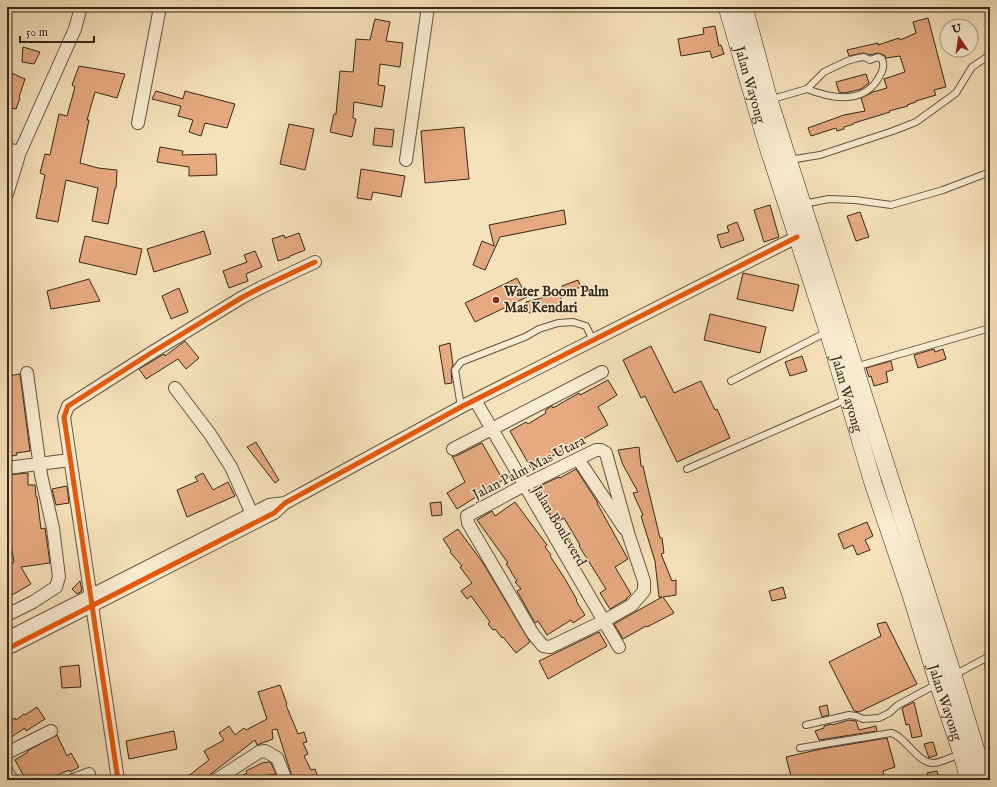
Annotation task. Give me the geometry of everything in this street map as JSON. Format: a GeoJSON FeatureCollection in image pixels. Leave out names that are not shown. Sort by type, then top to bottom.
{"type":"FeatureCollection","features":[{"type":"Feature","properties":{"kind":"main road","name":"Jalan Wayong"},"geometry":{"type":"LineString","coordinates":[[727,7],[765,136],[828,331],[873,483],[911,595],[969,780]]}},
{"type":"Feature","properties":{"kind":"main road","name":"Jalan Wayong"},"geometry":{"type":"LineString","coordinates":[[744,7],[769,100],[985,780]]}},
{"type":"Feature","properties":{"kind":"street"},"geometry":{"type":"LineString","coordinates":[[7,194],[20,152],[75,29],[81,7]]}},
{"type":"Feature","properties":{"kind":"street"},"geometry":{"type":"LineString","coordinates":[[138,123],[160,7]]}},
{"type":"Feature","properties":{"kind":"street"},"geometry":{"type":"LineString","coordinates":[[406,160],[428,7]]}},
{"type":"Feature","properties":{"kind":"street"},"geometry":{"type":"LineString","coordinates":[[7,149],[20,152]]}},
{"type":"Feature","properties":{"kind":"street"},"geometry":{"type":"LineString","coordinates":[[7,638],[90,601],[274,513],[285,503],[468,404],[797,237]]}},
{"type":"Feature","properties":{"kind":"street"},"geometry":{"type":"LineString","coordinates":[[118,780],[64,422],[64,417],[68,406],[241,298],[315,262]]}},
{"type":"Feature","properties":{"kind":"street"},"geometry":{"type":"LineString","coordinates":[[453,449],[602,372]]}},
{"type":"Feature","properties":{"kind":"street"},"geometry":{"type":"LineString","coordinates":[[7,615],[33,602],[56,587],[59,577],[53,528],[41,475],[27,373]]}},
{"type":"Feature","properties":{"kind":"street"},"geometry":{"type":"LineString","coordinates":[[175,388],[210,434],[231,467],[252,514]]}},
{"type":"Feature","properties":{"kind":"street","name":"Jalan Bouleverd"},"geometry":{"type":"LineString","coordinates":[[468,404],[489,430],[602,622],[619,647]]}},
{"type":"Feature","properties":{"kind":"street","name":"Jalan Palm Mas Utara"},"geometry":{"type":"LineString","coordinates":[[596,450],[601,450],[606,453],[629,536],[644,581],[644,591],[632,605],[602,622],[550,647],[542,646],[533,634],[467,520],[467,516],[469,514],[522,487],[596,450]]}},
{"type":"Feature","properties":{"kind":"street"},"geometry":{"type":"LineString","coordinates":[[578,459],[629,536]]}},
{"type":"Feature","properties":{"kind":"street"},"geometry":{"type":"LineString","coordinates":[[7,468],[70,460]]}},
{"type":"Feature","properties":{"kind":"street"},"geometry":{"type":"LineString","coordinates":[[7,649],[90,601],[269,505],[285,503]]}},
{"type":"Feature","properties":{"kind":"street"},"geometry":{"type":"LineString","coordinates":[[7,753],[51,731]]}},
{"type":"Feature","properties":{"kind":"street"},"geometry":{"type":"LineString","coordinates":[[216,780],[259,752],[265,751],[277,758],[286,780]]}},
{"type":"Feature","properties":{"kind":"street"},"geometry":{"type":"LineString","coordinates":[[7,772],[12,780]]}},
{"type":"Feature","properties":{"kind":"street"},"geometry":{"type":"LineString","coordinates":[[73,780],[89,774]]}},
{"type":"Feature","properties":{"kind":"lane"},"geometry":{"type":"LineString","coordinates":[[788,160],[820,155],[916,122],[956,93],[972,67],[990,55]]}},
{"type":"Feature","properties":{"kind":"lane"},"geometry":{"type":"LineString","coordinates":[[769,100],[807,89],[824,72],[847,61],[864,57],[870,60],[878,57],[882,59],[884,65],[881,74],[874,85],[866,92],[856,96],[823,95],[807,89]]}},
{"type":"Feature","properties":{"kind":"lane"},"geometry":{"type":"LineString","coordinates":[[803,204],[829,199],[855,200],[891,205],[943,190],[990,172]]}},
{"type":"Feature","properties":{"kind":"lane"},"geometry":{"type":"LineString","coordinates":[[468,404],[455,370],[461,362],[525,337],[539,329],[558,323],[573,322],[586,326],[593,340]]}},
{"type":"Feature","properties":{"kind":"lane"},"geometry":{"type":"LineString","coordinates":[[854,367],[990,328]]}},
{"type":"Feature","properties":{"kind":"lane"},"geometry":{"type":"LineString","coordinates":[[731,381],[828,331]]}},
{"type":"Feature","properties":{"kind":"lane"},"geometry":{"type":"LineString","coordinates":[[687,469],[848,398]]}},
{"type":"Feature","properties":{"kind":"lane"},"geometry":{"type":"LineString","coordinates":[[953,676],[988,657],[990,674]]}},
{"type":"Feature","properties":{"kind":"lane"},"geometry":{"type":"LineString","coordinates":[[806,725],[849,715],[863,719],[879,718],[889,713],[898,705],[938,683]]}},
{"type":"Feature","properties":{"kind":"lane"},"geometry":{"type":"LineString","coordinates":[[800,748],[891,733],[897,734],[914,752],[931,763],[962,754]]}},
{"type":"Feature","properties":{"kind":"building"},"geometry":{"type":"Polygon","coordinates":[[[928,18],[946,87],[934,90],[936,95],[916,101],[907,105],[908,106],[854,123],[844,127],[844,129],[837,131],[836,128],[811,136],[808,128],[844,115],[865,111],[861,98],[873,92],[887,88],[884,79],[905,72],[900,56],[886,58],[884,55],[878,53],[870,55],[863,53],[849,56],[847,50],[878,43],[878,45],[899,38],[900,40],[916,33],[913,22],[928,18]]]}},
{"type":"Feature","properties":{"kind":"building"},"geometry":{"type":"Polygon","coordinates":[[[375,19],[390,22],[386,41],[403,43],[400,67],[380,64],[378,85],[385,86],[382,107],[354,102],[353,118],[356,119],[352,137],[330,132],[334,114],[336,114],[340,71],[353,72],[356,39],[370,40],[375,19]]]}},
{"type":"Feature","properties":{"kind":"building"},"geometry":{"type":"Polygon","coordinates":[[[715,26],[719,46],[721,45],[724,54],[712,58],[710,51],[681,56],[678,39],[704,34],[703,28],[715,26]]]}},
{"type":"Feature","properties":{"kind":"building"},"geometry":{"type":"Polygon","coordinates":[[[23,47],[40,52],[34,64],[22,62],[23,47]]]}},
{"type":"Feature","properties":{"kind":"building"},"geometry":{"type":"Polygon","coordinates":[[[79,66],[125,74],[117,98],[95,92],[87,120],[89,120],[80,163],[98,168],[117,170],[116,188],[108,224],[92,221],[98,188],[66,180],[58,222],[36,218],[45,175],[40,173],[45,154],[50,155],[59,114],[67,116],[75,87],[72,85],[79,66]]]}},
{"type":"Feature","properties":{"kind":"building"},"geometry":{"type":"Polygon","coordinates":[[[7,71],[25,79],[16,109],[7,107],[7,71]]]}},
{"type":"Feature","properties":{"kind":"building"},"geometry":{"type":"Polygon","coordinates":[[[866,74],[869,83],[861,89],[845,93],[839,92],[836,82],[866,74]]]}},
{"type":"Feature","properties":{"kind":"building"},"geometry":{"type":"Polygon","coordinates":[[[156,91],[183,99],[185,91],[235,104],[227,128],[205,123],[201,136],[189,132],[193,120],[178,116],[181,106],[152,99],[156,91]]]}},
{"type":"Feature","properties":{"kind":"building"},"geometry":{"type":"Polygon","coordinates":[[[289,124],[314,129],[305,170],[280,164],[289,124]]]}},
{"type":"Feature","properties":{"kind":"building"},"geometry":{"type":"Polygon","coordinates":[[[464,127],[469,179],[425,183],[421,131],[464,127]]]}},
{"type":"Feature","properties":{"kind":"building"},"geometry":{"type":"Polygon","coordinates":[[[375,128],[394,130],[392,147],[373,145],[375,128]]]}},
{"type":"Feature","properties":{"kind":"building"},"geometry":{"type":"Polygon","coordinates":[[[160,147],[183,151],[182,155],[216,154],[217,175],[189,176],[189,167],[157,162],[160,147]]]}},
{"type":"Feature","properties":{"kind":"building"},"geometry":{"type":"Polygon","coordinates":[[[361,169],[405,176],[401,197],[373,192],[371,200],[357,198],[361,169]]]}},
{"type":"Feature","properties":{"kind":"building"},"geometry":{"type":"Polygon","coordinates":[[[770,205],[779,237],[764,242],[754,210],[770,205]]]}},
{"type":"Feature","properties":{"kind":"building"},"geometry":{"type":"Polygon","coordinates":[[[564,210],[566,224],[500,237],[485,270],[473,265],[482,241],[494,246],[489,225],[564,210]]]}},
{"type":"Feature","properties":{"kind":"building"},"geometry":{"type":"Polygon","coordinates":[[[860,212],[869,237],[856,241],[847,216],[860,212]]]}},
{"type":"Feature","properties":{"kind":"building"},"geometry":{"type":"Polygon","coordinates":[[[737,222],[744,240],[721,248],[717,235],[729,232],[727,226],[737,222]]]}},
{"type":"Feature","properties":{"kind":"building"},"geometry":{"type":"Polygon","coordinates":[[[204,231],[211,254],[154,272],[147,249],[204,231]]]}},
{"type":"Feature","properties":{"kind":"building"},"geometry":{"type":"Polygon","coordinates":[[[299,233],[305,250],[278,261],[272,239],[284,235],[285,238],[299,233]]]}},
{"type":"Feature","properties":{"kind":"building"},"geometry":{"type":"Polygon","coordinates":[[[85,236],[142,249],[136,275],[79,262],[85,236]]]}},
{"type":"Feature","properties":{"kind":"building"},"geometry":{"type":"Polygon","coordinates":[[[255,251],[262,267],[246,274],[248,281],[229,288],[223,271],[247,262],[244,255],[255,251]]]}},
{"type":"Feature","properties":{"kind":"building"},"geometry":{"type":"Polygon","coordinates":[[[743,273],[799,285],[793,311],[737,299],[743,273]]]}},
{"type":"Feature","properties":{"kind":"building","name":"Water Boom Palm Mas Kendari"},"geometry":{"type":"Polygon","coordinates":[[[517,278],[527,297],[475,322],[465,303],[517,278]]]}},
{"type":"Feature","properties":{"kind":"building"},"geometry":{"type":"Polygon","coordinates":[[[89,279],[100,301],[51,309],[47,291],[89,279]]]}},
{"type":"Feature","properties":{"kind":"building"},"geometry":{"type":"Polygon","coordinates":[[[578,280],[581,287],[564,293],[562,286],[578,280]]]}},
{"type":"Feature","properties":{"kind":"building"},"geometry":{"type":"Polygon","coordinates":[[[179,288],[188,312],[171,319],[162,296],[179,288]]]}},
{"type":"Feature","properties":{"kind":"building"},"geometry":{"type":"Polygon","coordinates":[[[560,293],[562,304],[529,313],[526,302],[560,293]]]}},
{"type":"Feature","properties":{"kind":"building"},"geometry":{"type":"Polygon","coordinates":[[[710,314],[766,327],[760,353],[704,340],[710,314]]]}},
{"type":"Feature","properties":{"kind":"building"},"geometry":{"type":"Polygon","coordinates":[[[185,341],[199,358],[186,369],[178,359],[146,379],[139,369],[164,354],[165,356],[185,341]]]}},
{"type":"Feature","properties":{"kind":"building"},"geometry":{"type":"Polygon","coordinates":[[[450,343],[453,365],[451,370],[452,383],[445,384],[439,346],[450,343]]]}},
{"type":"Feature","properties":{"kind":"building"},"geometry":{"type":"Polygon","coordinates":[[[651,346],[674,393],[701,381],[715,410],[717,409],[730,438],[677,462],[645,396],[641,398],[623,360],[651,346]]]}},
{"type":"Feature","properties":{"kind":"building"},"geometry":{"type":"Polygon","coordinates":[[[934,349],[935,352],[943,349],[946,359],[918,368],[914,355],[934,349]]]}},
{"type":"Feature","properties":{"kind":"building"},"geometry":{"type":"Polygon","coordinates":[[[802,356],[807,371],[790,376],[785,362],[802,356]]]}},
{"type":"Feature","properties":{"kind":"building"},"geometry":{"type":"Polygon","coordinates":[[[891,361],[893,370],[886,372],[888,382],[874,386],[871,376],[869,377],[866,368],[891,361]]]}},
{"type":"Feature","properties":{"kind":"building"},"geometry":{"type":"Polygon","coordinates":[[[20,374],[30,451],[16,453],[17,455],[7,457],[7,376],[20,374]]]}},
{"type":"Feature","properties":{"kind":"building"},"geometry":{"type":"Polygon","coordinates":[[[608,380],[617,395],[598,407],[608,425],[531,468],[510,431],[526,422],[528,424],[546,413],[545,411],[550,407],[552,406],[553,408],[579,393],[580,395],[608,380]]]}},
{"type":"Feature","properties":{"kind":"building"},"geometry":{"type":"Polygon","coordinates":[[[256,442],[279,480],[275,483],[247,447],[256,442]]]}},
{"type":"Feature","properties":{"kind":"building"},"geometry":{"type":"Polygon","coordinates":[[[482,443],[503,480],[457,509],[447,493],[465,482],[452,456],[456,456],[482,443]]]}},
{"type":"Feature","properties":{"kind":"building"},"geometry":{"type":"Polygon","coordinates":[[[639,447],[641,466],[643,466],[660,538],[662,538],[664,553],[661,554],[672,581],[676,580],[676,595],[663,597],[674,613],[623,639],[614,624],[662,597],[659,597],[655,561],[641,516],[643,515],[633,493],[638,492],[623,465],[618,450],[639,447]]]}},
{"type":"Feature","properties":{"kind":"building"},"geometry":{"type":"Polygon","coordinates":[[[576,469],[598,503],[628,559],[615,567],[631,594],[627,599],[610,609],[600,593],[606,589],[579,546],[580,545],[564,518],[555,523],[535,488],[559,477],[560,478],[576,469]]]}},
{"type":"Feature","properties":{"kind":"building"},"geometry":{"type":"Polygon","coordinates":[[[28,473],[28,485],[35,485],[41,529],[45,528],[50,563],[21,567],[31,584],[7,598],[7,567],[14,562],[7,530],[7,475],[28,473]]]}},
{"type":"Feature","properties":{"kind":"building"},"geometry":{"type":"Polygon","coordinates":[[[203,473],[213,490],[228,482],[235,496],[187,517],[177,490],[198,481],[195,477],[203,473]]]}},
{"type":"Feature","properties":{"kind":"building"},"geometry":{"type":"Polygon","coordinates":[[[67,486],[69,503],[56,505],[52,489],[67,486]]]}},
{"type":"Feature","properties":{"kind":"building"},"geometry":{"type":"Polygon","coordinates":[[[441,502],[442,515],[432,516],[430,503],[441,502]]]}},
{"type":"Feature","properties":{"kind":"building"},"geometry":{"type":"Polygon","coordinates":[[[515,502],[547,545],[545,547],[585,615],[573,623],[571,620],[547,635],[538,621],[535,623],[517,591],[521,589],[515,582],[517,581],[506,564],[508,563],[477,520],[492,511],[495,516],[515,502]]]}},
{"type":"Feature","properties":{"kind":"building"},"geometry":{"type":"Polygon","coordinates":[[[867,522],[873,536],[865,540],[870,550],[857,555],[853,545],[844,549],[838,534],[867,522]]]}},
{"type":"Feature","properties":{"kind":"building"},"geometry":{"type":"Polygon","coordinates":[[[458,529],[483,563],[530,642],[516,653],[503,637],[502,638],[495,629],[493,630],[488,624],[490,622],[471,596],[467,599],[461,591],[472,583],[460,567],[462,566],[450,552],[451,551],[443,539],[458,529]]]}},
{"type":"Feature","properties":{"kind":"building"},"geometry":{"type":"Polygon","coordinates":[[[80,581],[82,591],[77,594],[72,589],[80,581]]]}},
{"type":"Feature","properties":{"kind":"building"},"geometry":{"type":"Polygon","coordinates":[[[783,587],[786,598],[772,601],[769,591],[783,587]]]}},
{"type":"Feature","properties":{"kind":"building"},"geometry":{"type":"Polygon","coordinates":[[[886,622],[917,684],[859,712],[854,711],[829,662],[881,636],[877,624],[886,622]]]}},
{"type":"Feature","properties":{"kind":"building"},"geometry":{"type":"Polygon","coordinates":[[[599,632],[607,646],[548,679],[539,661],[599,632]]]}},
{"type":"Feature","properties":{"kind":"building"},"geometry":{"type":"Polygon","coordinates":[[[79,665],[81,687],[62,688],[60,667],[79,665]]]}},
{"type":"Feature","properties":{"kind":"building"},"geometry":{"type":"Polygon","coordinates":[[[280,685],[287,704],[286,705],[298,734],[304,732],[307,742],[303,743],[308,754],[304,756],[311,770],[315,769],[319,780],[293,780],[277,729],[272,730],[273,739],[257,745],[255,740],[203,780],[183,780],[209,760],[204,751],[224,740],[219,733],[229,726],[235,735],[244,728],[246,730],[267,719],[258,692],[280,685]]]}},
{"type":"Feature","properties":{"kind":"building"},"geometry":{"type":"Polygon","coordinates":[[[914,702],[922,736],[912,738],[909,724],[906,725],[902,708],[914,702]]]}},
{"type":"Feature","properties":{"kind":"building"},"geometry":{"type":"Polygon","coordinates":[[[827,705],[829,715],[822,717],[819,707],[827,705]]]}},
{"type":"Feature","properties":{"kind":"building"},"geometry":{"type":"Polygon","coordinates":[[[37,707],[45,719],[26,731],[25,728],[7,740],[7,724],[15,718],[16,720],[37,707]]]}},
{"type":"Feature","properties":{"kind":"building"},"geometry":{"type":"Polygon","coordinates":[[[849,720],[856,721],[859,730],[876,726],[877,731],[819,740],[815,731],[824,728],[824,726],[849,720]]]}},
{"type":"Feature","properties":{"kind":"building"},"geometry":{"type":"Polygon","coordinates":[[[174,731],[177,749],[129,759],[126,741],[174,731]]]}},
{"type":"Feature","properties":{"kind":"building"},"geometry":{"type":"Polygon","coordinates":[[[57,735],[67,756],[71,753],[79,767],[70,772],[69,770],[53,777],[55,780],[26,780],[15,760],[28,752],[27,751],[57,735]]]}},
{"type":"Feature","properties":{"kind":"building"},"geometry":{"type":"Polygon","coordinates":[[[887,738],[895,767],[883,771],[885,780],[792,780],[786,757],[821,749],[887,738]]]}},
{"type":"Feature","properties":{"kind":"building"},"geometry":{"type":"Polygon","coordinates":[[[933,742],[937,755],[929,758],[924,744],[933,742]]]}},
{"type":"Feature","properties":{"kind":"building"},"geometry":{"type":"Polygon","coordinates":[[[262,763],[271,763],[276,774],[262,776],[265,780],[234,780],[247,773],[246,771],[262,763]]]}},
{"type":"Feature","properties":{"kind":"building"},"geometry":{"type":"Polygon","coordinates":[[[937,771],[939,780],[929,780],[927,773],[937,771]]]}},
{"type":"Feature","properties":{"kind":"cycle path"},"geometry":{"type":"LineString","coordinates":[[7,649],[274,513],[285,503],[461,407],[797,237]]}},
{"type":"Feature","properties":{"kind":"cycle path"},"geometry":{"type":"LineString","coordinates":[[118,780],[64,417],[68,406],[241,298],[315,262]]}},
{"type":"Feature","properties":{"kind":"place","name":"Water Boom Palm Mas Kendari"},"geometry":{"type":"Point","coordinates":[496,300]}}]}
